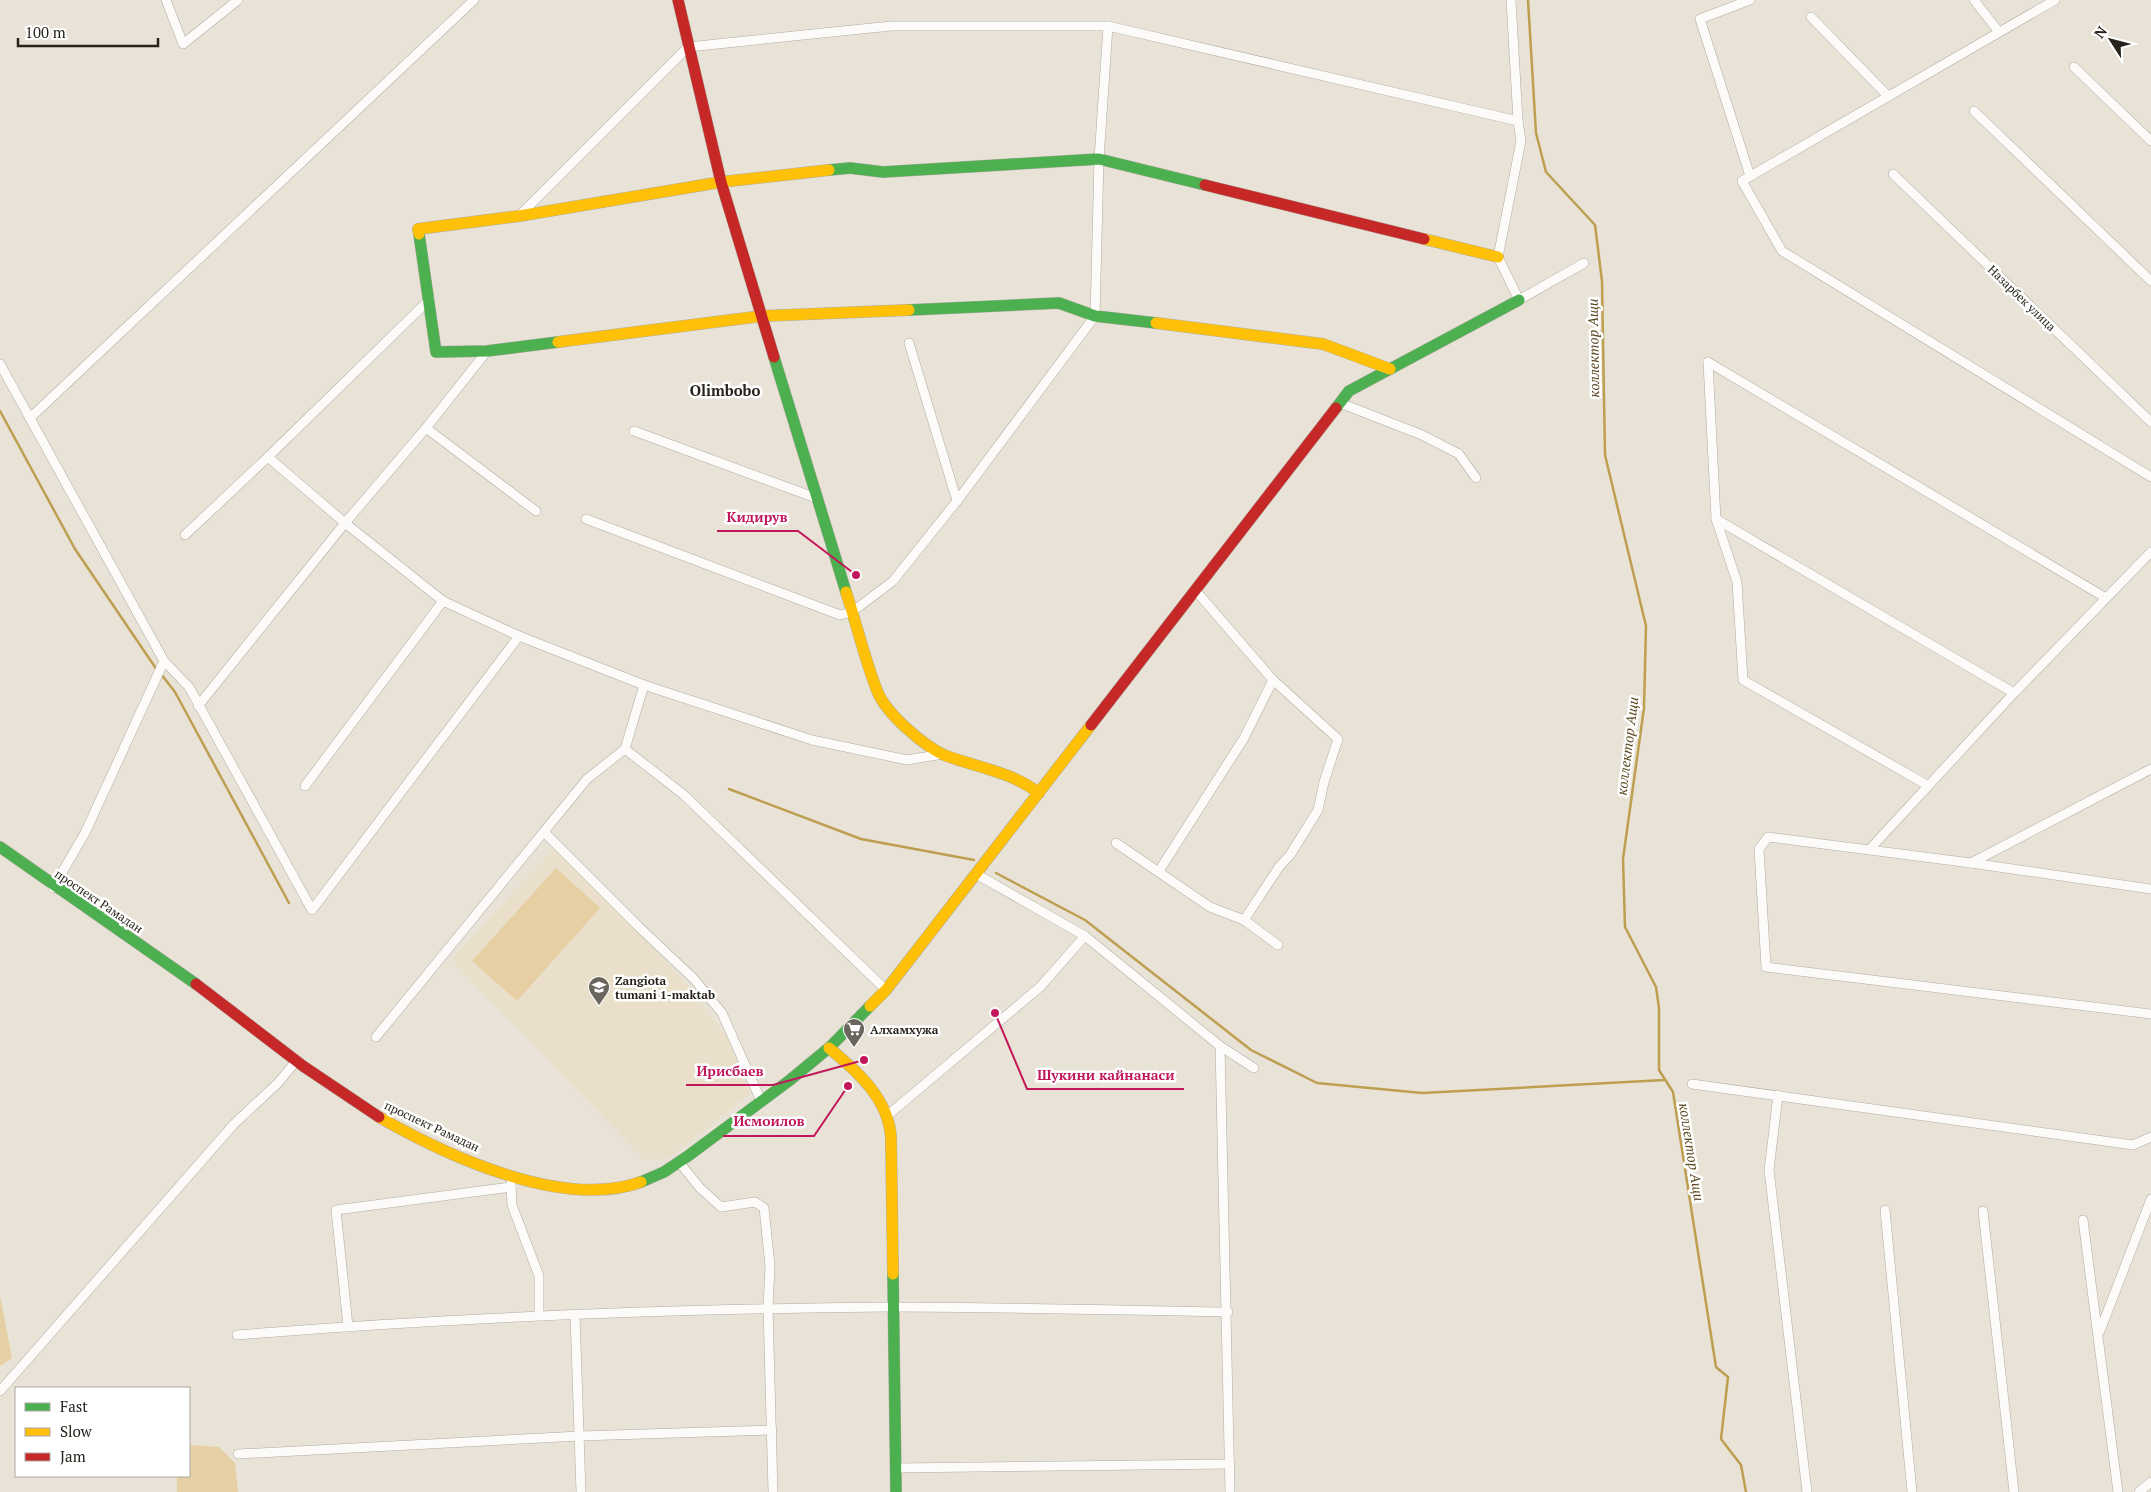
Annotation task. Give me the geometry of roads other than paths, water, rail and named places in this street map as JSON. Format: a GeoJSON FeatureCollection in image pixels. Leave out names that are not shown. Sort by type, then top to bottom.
{"type":"FeatureCollection","features":[{"type":"Feature","properties":{"kind":"street"},"geometry":{"type":"LineString","coordinates":[[166,0],[183,44],[238,0]]}},
{"type":"Feature","properties":{"kind":"street"},"geometry":{"type":"LineString","coordinates":[[30,418],[474,0]]}},
{"type":"Feature","properties":{"kind":"street"},"geometry":{"type":"LineString","coordinates":[[678,0],[721,182],[816,498],[879,695],[904,727],[923,742],[943,754],[1025,782],[1039,793]]}},
{"type":"Feature","properties":{"kind":"street"},"geometry":{"type":"LineString","coordinates":[[1511,0],[1518,121],[1521,141],[1498,257],[1519,300],[1584,263]]}},
{"type":"Feature","properties":{"kind":"street"},"geometry":{"type":"LineString","coordinates":[[1750,0],[1700,19],[1750,176]]}},
{"type":"Feature","properties":{"kind":"street"},"geometry":{"type":"LineString","coordinates":[[1974,0],[1999,32]]}},
{"type":"Feature","properties":{"kind":"street"},"geometry":{"type":"LineString","coordinates":[[2055,0],[1742,181],[1782,251],[2151,477]]}},
{"type":"Feature","properties":{"kind":"street"},"geometry":{"type":"LineString","coordinates":[[1811,17],[1888,96]]}},
{"type":"Feature","properties":{"kind":"street"},"geometry":{"type":"LineString","coordinates":[[519,216],[688,47],[891,26],[1108,26],[1518,121]]}},
{"type":"Feature","properties":{"kind":"street"},"geometry":{"type":"LineString","coordinates":[[586,519],[840,614],[852,612],[893,581],[957,500],[1095,316],[1099,159],[1108,26]]}},
{"type":"Feature","properties":{"kind":"street"},"geometry":{"type":"LineString","coordinates":[[2074,67],[2151,141]]}},
{"type":"Feature","properties":{"kind":"street"},"geometry":{"type":"LineString","coordinates":[[1974,111],[2151,282]]}},
{"type":"Feature","properties":{"kind":"street"},"geometry":{"type":"LineString","coordinates":[[1390,369],[1323,344],[1095,316],[1059,303],[762,316],[487,351],[436,352],[430,300],[418,229],[519,216],[721,182],[850,168],[883,172],[1099,159],[1498,257]]}},
{"type":"Feature","properties":{"kind":"street","name":"Назарбек улица"},"geometry":{"type":"LineString","coordinates":[[1892,174],[2151,422]]}},
{"type":"Feature","properties":{"kind":"street"},"geometry":{"type":"LineString","coordinates":[[185,535],[430,300]]}},
{"type":"Feature","properties":{"kind":"street","name":"проспект Рамадан"},"geometry":{"type":"LineString","coordinates":[[0,847],[53,888],[185,977],[352,1100],[401,1129],[510,1175],[557,1187],[588,1190],[614,1189],[641,1183],[679,1162],[761,1102],[829,1048],[886,990],[1349,391],[1519,300]]}},
{"type":"Feature","properties":{"kind":"street"},"geometry":{"type":"LineString","coordinates":[[909,343],[957,500]]}},
{"type":"Feature","properties":{"kind":"street"},"geometry":{"type":"LineString","coordinates":[[198,706],[487,351]]}},
{"type":"Feature","properties":{"kind":"street"},"geometry":{"type":"LineString","coordinates":[[1927,785],[1743,680],[1737,582],[1716,520],[1708,362],[2106,598]]}},
{"type":"Feature","properties":{"kind":"street"},"geometry":{"type":"LineString","coordinates":[[0,364],[162,665],[189,687],[312,910],[519,636]]}},
{"type":"Feature","properties":{"kind":"street"},"geometry":{"type":"LineString","coordinates":[[1340,403],[1422,435],[1458,454],[1476,478]]}},
{"type":"Feature","properties":{"kind":"street"},"geometry":{"type":"LineString","coordinates":[[426,428],[536,511]]}},
{"type":"Feature","properties":{"kind":"street"},"geometry":{"type":"LineString","coordinates":[[634,431],[816,498]]}},
{"type":"Feature","properties":{"kind":"street"},"geometry":{"type":"LineString","coordinates":[[268,457],[443,602],[519,636],[644,685],[812,740],[907,760],[943,754]]}},
{"type":"Feature","properties":{"kind":"street"},"geometry":{"type":"LineString","coordinates":[[1716,520],[2014,693]]}},
{"type":"Feature","properties":{"kind":"street"},"geometry":{"type":"LineString","coordinates":[[1869,850],[2014,693],[2106,598],[2149,558]]}},
{"type":"Feature","properties":{"kind":"street"},"geometry":{"type":"LineString","coordinates":[[1196,591],[1272,680],[1338,739],[1324,782],[1318,810],[1290,855],[1279,867],[1244,920]]}},
{"type":"Feature","properties":{"kind":"street"},"geometry":{"type":"LineString","coordinates":[[305,786],[443,602]]}},
{"type":"Feature","properties":{"kind":"street"},"geometry":{"type":"LineString","coordinates":[[53,888],[85,834],[162,665]]}},
{"type":"Feature","properties":{"kind":"street"},"geometry":{"type":"LineString","coordinates":[[1159,871],[1244,738],[1272,680]]}},
{"type":"Feature","properties":{"kind":"street"},"geometry":{"type":"LineString","coordinates":[[376,1037],[546,833],[588,779],[625,749],[644,685]]}},
{"type":"Feature","properties":{"kind":"street"},"geometry":{"type":"LineString","coordinates":[[625,749],[684,795],[886,990]]}},
{"type":"Feature","properties":{"kind":"street"},"geometry":{"type":"LineString","coordinates":[[1971,863],[2151,769]]}},
{"type":"Feature","properties":{"kind":"street"},"geometry":{"type":"LineString","coordinates":[[546,833],[639,927],[694,979],[717,1006],[722,1013],[761,1102]]}},
{"type":"Feature","properties":{"kind":"street"},"geometry":{"type":"LineString","coordinates":[[2151,889],[1971,863],[1768,837],[1760,849],[1766,967],[2151,1014]]}},
{"type":"Feature","properties":{"kind":"street"},"geometry":{"type":"LineString","coordinates":[[1116,842],[1210,907],[1244,920],[1278,944]]}},
{"type":"Feature","properties":{"kind":"street"},"geometry":{"type":"LineString","coordinates":[[976,874],[1085,936],[1220,1046],[1254,1068]]}},
{"type":"Feature","properties":{"kind":"street"},"geometry":{"type":"LineString","coordinates":[[888,1115],[1040,987],[1085,936]]}},
{"type":"Feature","properties":{"kind":"street"},"geometry":{"type":"LineString","coordinates":[[1220,1046],[1228,1312],[1230,1492]]}},
{"type":"Feature","properties":{"kind":"street"},"geometry":{"type":"LineString","coordinates":[[829,1048],[860,1077],[888,1115],[891,1159],[896,1492]]}},
{"type":"Feature","properties":{"kind":"street"},"geometry":{"type":"LineString","coordinates":[[0,1391],[234,1124],[278,1083],[297,1060]]}},
{"type":"Feature","properties":{"kind":"street"},"geometry":{"type":"LineString","coordinates":[[1692,1084],[2132,1145],[2151,1137]]}},
{"type":"Feature","properties":{"kind":"street"},"geometry":{"type":"LineString","coordinates":[[1778,1095],[1769,1170],[1807,1492]]}},
{"type":"Feature","properties":{"kind":"street"},"geometry":{"type":"LineString","coordinates":[[679,1162],[700,1188],[721,1207],[755,1202],[764,1208],[770,1266],[768,1308],[773,1492]]}},
{"type":"Feature","properties":{"kind":"street"},"geometry":{"type":"LineString","coordinates":[[510,1175],[512,1205],[539,1276],[539,1315]]}},
{"type":"Feature","properties":{"kind":"street"},"geometry":{"type":"LineString","coordinates":[[348,1326],[336,1210],[511,1187]]}},
{"type":"Feature","properties":{"kind":"street"},"geometry":{"type":"LineString","coordinates":[[2099,1333],[2151,1198]]}},
{"type":"Feature","properties":{"kind":"street"},"geometry":{"type":"LineString","coordinates":[[1885,1210],[1912,1492]]}},
{"type":"Feature","properties":{"kind":"street"},"geometry":{"type":"LineString","coordinates":[[1983,1211],[2014,1492]]}},
{"type":"Feature","properties":{"kind":"street"},"geometry":{"type":"LineString","coordinates":[[2083,1220],[2118,1492]]}},
{"type":"Feature","properties":{"kind":"street"},"geometry":{"type":"LineString","coordinates":[[237,1335],[348,1326],[539,1315],[768,1308],[892,1307],[1228,1312]]}},
{"type":"Feature","properties":{"kind":"street"},"geometry":{"type":"LineString","coordinates":[[575,1315],[581,1492]]}},
{"type":"Feature","properties":{"kind":"street"},"geometry":{"type":"LineString","coordinates":[[238,1454],[580,1436],[772,1430]]}},
{"type":"Feature","properties":{"kind":"street"},"geometry":{"type":"LineString","coordinates":[[896,1468],[1230,1464]]}},
{"type":"Feature","properties":{"kind":"street"},"geometry":{"type":"LineString","coordinates":[[2139,1492],[2151,1482]]}},
{"type":"Feature","properties":{"kind":"waterway","name":"коллектор Ащи"},"geometry":{"type":"LineString","coordinates":[[1528,0],[1536,133],[1546,172],[1595,225],[1602,281],[1605,455],[1646,626],[1644,708],[1623,859],[1625,927],[1656,987],[1659,1008],[1659,1070],[1673,1092],[1716,1367],[1728,1377],[1721,1439],[1741,1465],[1746,1492]]}},
{"type":"Feature","properties":{"kind":"waterway"},"geometry":{"type":"LineString","coordinates":[[0,411],[75,549],[157,670]]}},
{"type":"Feature","properties":{"kind":"waterway"},"geometry":{"type":"LineString","coordinates":[[161,674],[175,692],[289,903]]}},
{"type":"Feature","properties":{"kind":"waterway"},"geometry":{"type":"LineString","coordinates":[[729,789],[861,839],[974,860]]}},
{"type":"Feature","properties":{"kind":"waterway"},"geometry":{"type":"LineString","coordinates":[[996,873],[1085,920],[1251,1050],[1317,1083],[1422,1093],[1664,1080]]}},
{"type":"Feature","properties":{"kind":"place","name":"Кидирув"},"geometry":{"type":"Point","coordinates":[856,575]}},
{"type":"Feature","properties":{"kind":"place","name":"Zangiota tumani 1-maktab"},"geometry":{"type":"Point","coordinates":[599,1006]}},
{"type":"Feature","properties":{"kind":"place","name":"Шукини кайнанаси"},"geometry":{"type":"Point","coordinates":[995,1013]}},
{"type":"Feature","properties":{"kind":"place","name":"Алхамхужа"},"geometry":{"type":"Point","coordinates":[854,1048]}},
{"type":"Feature","properties":{"kind":"place","name":"Ирисбаев"},"geometry":{"type":"Point","coordinates":[864,1060]}},
{"type":"Feature","properties":{"kind":"place","name":"Исмоилов"},"geometry":{"type":"Point","coordinates":[848,1086]}},
{"type":"Feature","properties":{"kind":"district","name":"Olimbobo"},"geometry":{"type":"Point","coordinates":[725,390]}}]}
